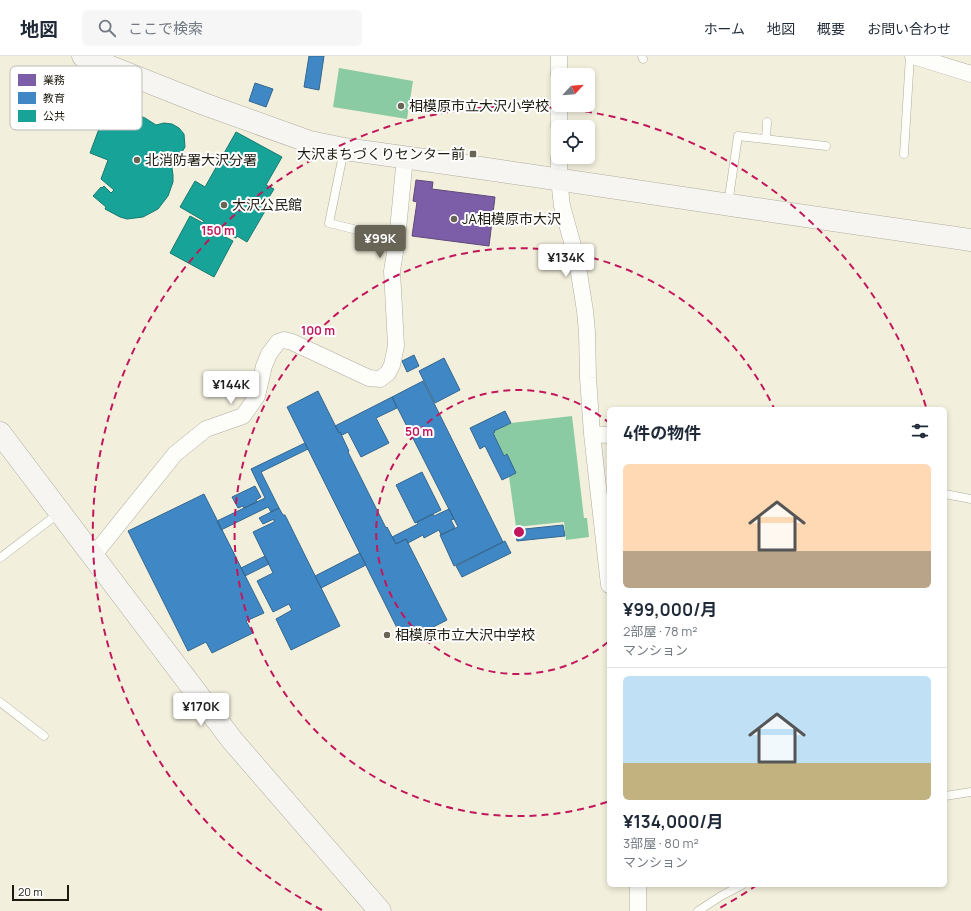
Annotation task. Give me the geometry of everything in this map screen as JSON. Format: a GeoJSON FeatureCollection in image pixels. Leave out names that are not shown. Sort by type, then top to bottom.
{"type":"FeatureCollection","features":[{"type":"Feature","properties":{"kind":"street"},"geometry":{"type":"LineString","coordinates":[[83,56],[108,66]]}},
{"type":"Feature","properties":{"kind":"street"},"geometry":{"type":"LineString","coordinates":[[559,56],[559,68]]}},
{"type":"Feature","properties":{"kind":"street"},"geometry":{"type":"LineString","coordinates":[[913,56],[971,74]]}},
{"type":"Feature","properties":{"kind":"street"},"geometry":{"type":"LineString","coordinates":[[142,79],[204,104],[310,142],[344,149],[559,179],[728,206],[971,240]]}},
{"type":"Feature","properties":{"kind":"street"},"geometry":{"type":"LineString","coordinates":[[93,556],[175,454],[206,429],[243,416],[258,396],[264,366],[269,354],[278,342],[284,340],[292,342],[369,378],[380,379],[388,373],[392,365],[396,346],[392,271],[397,240],[405,157]]}},
{"type":"Feature","properties":{"kind":"street"},"geometry":{"type":"LineString","coordinates":[[559,164],[562,206],[577,260],[585,311],[592,434],[607,567]]}},
{"type":"Feature","properties":{"kind":"street"},"geometry":{"type":"LineString","coordinates":[[0,433],[232,740],[380,911]]}},
{"type":"Feature","properties":{"kind":"street"},"geometry":{"type":"LineString","coordinates":[[592,434],[607,435]]}},
{"type":"Feature","properties":{"kind":"street"},"geometry":{"type":"LineString","coordinates":[[638,887],[638,911]]}},
{"type":"Feature","properties":{"kind":"lane"},"geometry":{"type":"LineString","coordinates":[[904,154],[910,56]]}},
{"type":"Feature","properties":{"kind":"lane"},"geometry":{"type":"LineString","coordinates":[[766,139],[767,122]]}},
{"type":"Feature","properties":{"kind":"lane"},"geometry":{"type":"LineString","coordinates":[[728,206],[738,136],[826,146]]}},
{"type":"Feature","properties":{"kind":"lane"},"geometry":{"type":"LineString","coordinates":[[344,149],[329,223],[397,240]]}},
{"type":"Feature","properties":{"kind":"lane"},"geometry":{"type":"LineString","coordinates":[[947,494],[971,500]]}},
{"type":"Feature","properties":{"kind":"lane"},"geometry":{"type":"LineString","coordinates":[[0,558],[60,513]]}},
{"type":"Feature","properties":{"kind":"lane"},"geometry":{"type":"LineString","coordinates":[[0,702],[44,736]]}},
{"type":"Feature","properties":{"kind":"lane"},"geometry":{"type":"LineString","coordinates":[[947,796],[971,792]]}},
{"type":"Feature","properties":{"kind":"lane"},"geometry":{"type":"LineString","coordinates":[[698,911],[738,887]]}},
{"type":"Feature","properties":{"kind":"shaded area"},"geometry":{"type":"Polygon","coordinates":[[[339,68],[413,81],[407,119],[333,107],[339,68]]]}},
{"type":"Feature","properties":{"kind":"shaded area"},"geometry":{"type":"Polygon","coordinates":[[[572,416],[584,518],[587,518],[589,537],[566,540],[564,522],[516,527],[506,455],[504,456],[493,433],[495,432],[494,431],[511,423],[572,416]]]}},
{"type":"Feature","properties":{"kind":"building: 業務","name":"JA相模原市大沢"},"geometry":{"type":"Polygon","coordinates":[[[416,180],[433,182],[432,189],[495,197],[489,246],[412,236],[417,202],[413,201],[416,180]]]}},
{"type":"Feature","properties":{"kind":"building: 教育"},"geometry":{"type":"Polygon","coordinates":[[[309,56],[324,56],[319,90],[304,87],[309,56]]]}},
{"type":"Feature","properties":{"kind":"building: 教育"},"geometry":{"type":"Polygon","coordinates":[[[255,83],[273,89],[266,107],[249,101],[255,83]]]}},
{"type":"Feature","properties":{"kind":"building: 教育"},"geometry":{"type":"Polygon","coordinates":[[[414,355],[419,366],[407,372],[402,361],[414,355]]]}},
{"type":"Feature","properties":{"kind":"building: 教育"},"geometry":{"type":"Polygon","coordinates":[[[444,358],[460,390],[435,403],[419,371],[444,358]]]}},
{"type":"Feature","properties":{"kind":"building: 教育"},"geometry":{"type":"Polygon","coordinates":[[[423,381],[503,542],[454,566],[440,535],[458,527],[392,397],[423,381]]]}},
{"type":"Feature","properties":{"kind":"building: 教育"},"geometry":{"type":"Polygon","coordinates":[[[318,391],[339,433],[340,432],[349,451],[348,452],[386,528],[387,527],[396,544],[406,539],[447,620],[404,642],[287,407],[318,391]]]}},
{"type":"Feature","properties":{"kind":"building: 教育"},"geometry":{"type":"Polygon","coordinates":[[[392,397],[397,408],[376,418],[389,443],[361,457],[348,432],[342,435],[335,426],[392,397]]]}},
{"type":"Feature","properties":{"kind":"building: 教育"},"geometry":{"type":"Polygon","coordinates":[[[505,411],[511,423],[494,431],[495,432],[493,433],[504,456],[507,454],[516,473],[502,480],[485,446],[480,449],[470,428],[505,411]]]}},
{"type":"Feature","properties":{"kind":"building: 教育"},"geometry":{"type":"Polygon","coordinates":[[[305,443],[308,449],[261,472],[279,508],[271,512],[268,507],[221,530],[217,521],[265,498],[251,469],[305,443]]]}},
{"type":"Feature","properties":{"kind":"building: 教育"},"geometry":{"type":"Polygon","coordinates":[[[422,472],[441,510],[415,523],[396,485],[422,472]]]}},
{"type":"Feature","properties":{"kind":"building: 教育"},"geometry":{"type":"Polygon","coordinates":[[[255,486],[261,497],[256,500],[257,502],[244,508],[243,506],[238,508],[232,497],[255,486]]]}},
{"type":"Feature","properties":{"kind":"building: 教育"},"geometry":{"type":"Polygon","coordinates":[[[204,494],[264,613],[246,621],[253,633],[212,653],[206,642],[188,651],[128,531],[204,494]]]}},
{"type":"Feature","properties":{"kind":"building: 教育"},"geometry":{"type":"Polygon","coordinates":[[[279,508],[283,515],[285,515],[340,626],[291,650],[276,619],[292,610],[289,604],[273,612],[257,581],[273,573],[253,532],[274,522],[274,519],[263,524],[259,518],[279,508]]]}},
{"type":"Feature","properties":{"kind":"building: 教育"},"geometry":{"type":"Polygon","coordinates":[[[449,509],[454,519],[451,520],[455,528],[441,535],[439,530],[424,538],[423,535],[408,543],[406,539],[396,544],[392,537],[418,524],[417,522],[433,514],[434,516],[449,509]]]}},
{"type":"Feature","properties":{"kind":"building: 教育"},"geometry":{"type":"Polygon","coordinates":[[[563,525],[565,536],[517,541],[515,530],[563,525]]]}},
{"type":"Feature","properties":{"kind":"building: 教育"},"geometry":{"type":"Polygon","coordinates":[[[505,541],[511,553],[462,577],[456,566],[505,541]]]}},
{"type":"Feature","properties":{"kind":"building: 教育"},"geometry":{"type":"Polygon","coordinates":[[[360,553],[366,565],[321,588],[315,576],[360,553]]]}},
{"type":"Feature","properties":{"kind":"building: 教育"},"geometry":{"type":"Polygon","coordinates":[[[265,556],[269,564],[245,576],[241,568],[265,556]]]}},
{"type":"Feature","properties":{"kind":"building: 公共"},"geometry":{"type":"Polygon","coordinates":[[[142,117],[156,125],[164,123],[172,124],[179,128],[184,134],[185,147],[181,154],[175,158],[172,168],[173,182],[168,196],[158,209],[143,217],[127,219],[120,217],[105,209],[106,207],[93,196],[101,187],[102,188],[104,186],[111,193],[114,190],[101,179],[108,160],[90,153],[99,130],[142,130],[142,117]]]}},
{"type":"Feature","properties":{"kind":"building: 公共","name":"大沢公民館"},"geometry":{"type":"Polygon","coordinates":[[[236,132],[282,157],[266,185],[274,189],[265,204],[268,206],[247,242],[237,236],[236,238],[224,232],[222,235],[233,241],[214,277],[170,253],[190,216],[203,223],[204,221],[180,207],[195,181],[205,187],[236,132]]]}},
{"type":"Feature","properties":{"kind":"place","name":"相模原市立大沢小学校"},"geometry":{"type":"Point","coordinates":[401,106]}},
{"type":"Feature","properties":{"kind":"place","name":"大沢まちづくりセンター前"},"geometry":{"type":"Point","coordinates":[473,154]}},
{"type":"Feature","properties":{"kind":"place","name":"北消防署大沢分署"},"geometry":{"type":"Point","coordinates":[137,160]}},
{"type":"Feature","properties":{"kind":"place","name":"大沢公民館"},"geometry":{"type":"Point","coordinates":[224,205]}},
{"type":"Feature","properties":{"kind":"place","name":"JA相模原市大沢"},"geometry":{"type":"Point","coordinates":[454,219]}},
{"type":"Feature","properties":{"kind":"place","name":"相模原市立大沢中学校"},"geometry":{"type":"Point","coordinates":[387,635]}}]}
